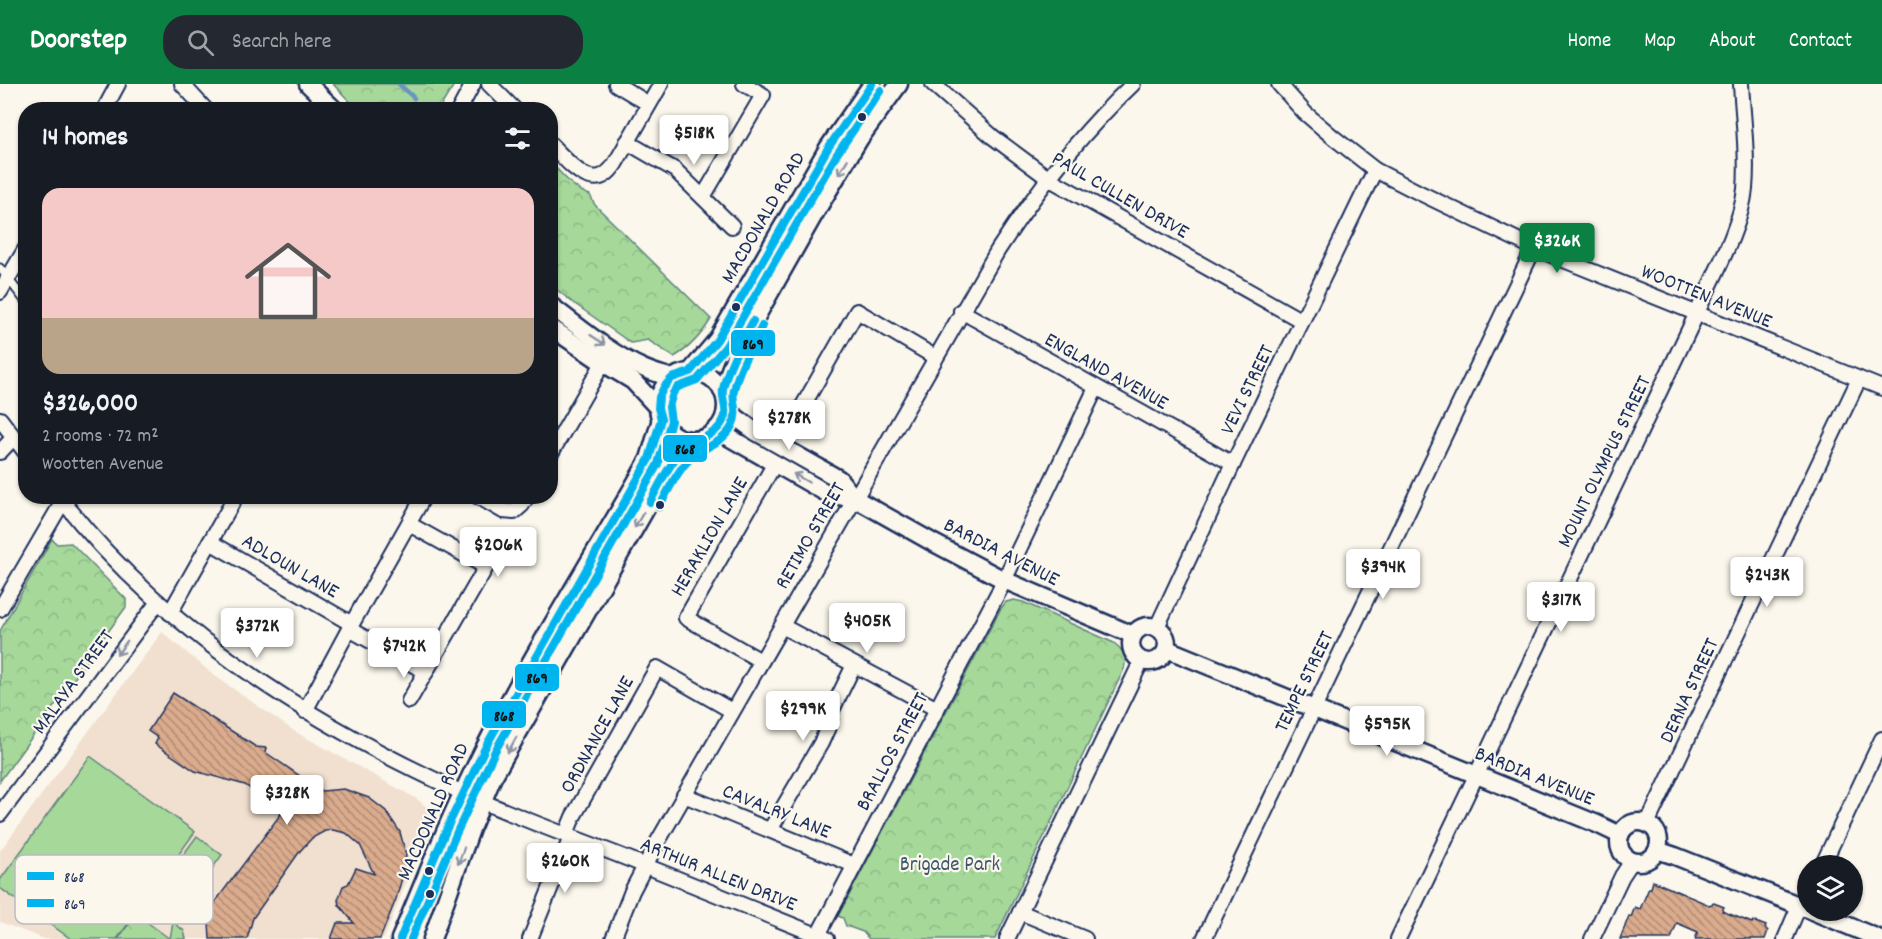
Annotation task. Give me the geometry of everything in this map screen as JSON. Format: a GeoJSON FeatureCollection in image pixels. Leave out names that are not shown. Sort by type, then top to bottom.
{"type":"FeatureCollection","features":[{"type":"Feature","properties":{"kind":"street"},"geometry":{"type":"LineString","coordinates":[[108,102],[118,84]]}},
{"type":"Feature","properties":{"kind":"street"},"geometry":{"type":"LineString","coordinates":[[182,84],[199,102]]}},
{"type":"Feature","properties":{"kind":"street"},"geometry":{"type":"LineString","coordinates":[[309,84],[320,102]]}},
{"type":"Feature","properties":{"kind":"street"},"geometry":{"type":"LineString","coordinates":[[463,102],[473,84]]}},
{"type":"Feature","properties":{"kind":"street"},"geometry":{"type":"LineString","coordinates":[[489,84],[507,102]]}},
{"type":"Feature","properties":{"kind":"street"},"geometry":{"type":"LineString","coordinates":[[616,84],[649,104]]}},
{"type":"Feature","properties":{"kind":"street"},"geometry":{"type":"LineString","coordinates":[[558,152],[580,173],[594,178],[602,177],[609,172],[661,84]]}},
{"type":"Feature","properties":{"kind":"street"},"geometry":{"type":"LineString","coordinates":[[703,197],[763,95],[744,84]]}},
{"type":"Feature","properties":{"kind":"street","name":"MACDONALD ROAD"},"geometry":{"type":"LineString","coordinates":[[690,372],[717,340],[828,148],[872,84]]}},
{"type":"Feature","properties":{"kind":"street","name":"MACDONALD ROAD"},"geometry":{"type":"LineString","coordinates":[[722,391],[737,351],[798,242],[860,138],[899,84]]}},
{"type":"Feature","properties":{"kind":"street","name":"PAUL CULLEN DRIVE"},"geometry":{"type":"LineString","coordinates":[[933,84],[993,137],[1048,178],[1302,321]]}},
{"type":"Feature","properties":{"kind":"street","name":"RETIMO STREET"},"geometry":{"type":"LineString","coordinates":[[614,939],[632,891],[684,795],[998,250],[1048,178],[1085,134],[1133,84]]}},
{"type":"Feature","properties":{"kind":"street","name":"WOOTTEN AVENUE"},"geometry":{"type":"LineString","coordinates":[[1279,84],[1326,131],[1375,170],[1534,248],[1882,388]]}},
{"type":"Feature","properties":{"kind":"street","name":"MOUNT OLYMPUS STREET"},"geometry":{"type":"LineString","coordinates":[[1398,939],[1697,313],[1737,223],[1745,192],[1746,169],[1741,84]]}},
{"type":"Feature","properties":{"kind":"street"},"geometry":{"type":"LineString","coordinates":[[627,142],[675,170],[732,226]]}},
{"type":"Feature","properties":{"kind":"street","name":"VEVI STREET"},"geometry":{"type":"LineString","coordinates":[[1157,627],[1375,170]]}},
{"type":"Feature","properties":{"kind":"street","name":"TEMPE STREET"},"geometry":{"type":"LineString","coordinates":[[1204,939],[1534,248]]}},
{"type":"Feature","properties":{"kind":"street"},"geometry":{"type":"LineString","coordinates":[[0,292],[4,274],[18,257]]}},
{"type":"Feature","properties":{"kind":"street"},"geometry":{"type":"LineString","coordinates":[[558,311],[584,331],[644,369],[672,378]]}},
{"type":"Feature","properties":{"kind":"street"},"geometry":{"type":"LineString","coordinates":[[780,446],[857,311],[935,357]]}},
{"type":"Feature","properties":{"kind":"street","name":"ENGLAND AVENUE"},"geometry":{"type":"LineString","coordinates":[[961,311],[1233,464]]}},
{"type":"Feature","properties":{"kind":"street"},"geometry":{"type":"LineString","coordinates":[[558,332],[633,381],[659,413],[666,428],[675,435],[697,440],[707,436],[723,421],[726,410],[722,391],[709,377],[690,372],[672,378],[664,387],[659,397],[659,413]]}},
{"type":"Feature","properties":{"kind":"street"},"geometry":{"type":"LineString","coordinates":[[558,441],[603,363]]}},
{"type":"Feature","properties":{"kind":"street","name":"DERNA STREET"},"geometry":{"type":"LineString","coordinates":[[1647,824],[1859,379]]}},
{"type":"Feature","properties":{"kind":"street","name":"BRALLOS STREET"},"geometry":{"type":"LineString","coordinates":[[820,938],[854,865],[1004,580],[1096,388]]}},
{"type":"Feature","properties":{"kind":"street","name":"BARDIA AVENUE"},"geometry":{"type":"LineString","coordinates":[[726,410],[756,432],[839,479],[854,498]]}},
{"type":"Feature","properties":{"kind":"street","name":"MACDONALD ROAD"},"geometry":{"type":"LineString","coordinates":[[400,939],[462,793],[500,720],[649,459],[659,413]]}},
{"type":"Feature","properties":{"kind":"street"},"geometry":{"type":"LineString","coordinates":[[0,419],[18,442]]}},
{"type":"Feature","properties":{"kind":"street","name":"BARDIA AVENUE"},"geometry":{"type":"LineString","coordinates":[[716,430],[830,495],[854,498],[1004,580],[1133,635]]}},
{"type":"Feature","properties":{"kind":"street"},"geometry":{"type":"LineString","coordinates":[[0,452],[14,437]]}},
{"type":"Feature","properties":{"kind":"street","name":"MACDONALD ROAD"},"geometry":{"type":"LineString","coordinates":[[432,939],[482,802],[498,769],[668,470],[680,453],[697,440]]}},
{"type":"Feature","properties":{"kind":"street","name":"HERAKLION LANE"},"geometry":{"type":"LineString","coordinates":[[760,662],[686,618],[775,463]]}},
{"type":"Feature","properties":{"kind":"street"},"geometry":{"type":"LineString","coordinates":[[0,609],[60,504]]}},
{"type":"Feature","properties":{"kind":"street","name":"ARTHUR ALLEN DRIVE"},"geometry":{"type":"LineString","coordinates":[[68,504],[111,556],[170,613],[240,667],[305,711],[403,765],[482,802],[646,865],[820,938]]}},
{"type":"Feature","properties":{"kind":"street"},"geometry":{"type":"LineString","coordinates":[[170,613],[231,504]]}},
{"type":"Feature","properties":{"kind":"street"},"geometry":{"type":"LineString","coordinates":[[305,711],[350,626],[420,504]]}},
{"type":"Feature","properties":{"kind":"street"},"geometry":{"type":"LineString","coordinates":[[491,504],[503,511],[514,512],[523,504]]}},
{"type":"Feature","properties":{"kind":"street"},"geometry":{"type":"LineString","coordinates":[[409,524],[486,567],[410,701]]}},
{"type":"Feature","properties":{"kind":"street","name":"ADLOUN LANE"},"geometry":{"type":"LineString","coordinates":[[210,542],[426,672]]}},
{"type":"Feature","properties":{"kind":"street","name":"MALAYA STREET"},"geometry":{"type":"LineString","coordinates":[[0,814],[158,602]]}},
{"type":"Feature","properties":{"kind":"street"},"geometry":{"type":"LineString","coordinates":[[782,626],[937,710]]}},
{"type":"Feature","properties":{"kind":"street"},"geometry":{"type":"LineString","coordinates":[[1146,626],[1157,627],[1167,639],[1167,649],[1160,659],[1142,660],[1137,657],[1131,647],[1133,635],[1146,626]]}},
{"type":"Feature","properties":{"kind":"street","name":"BARDIA AVENUE"},"geometry":{"type":"LineString","coordinates":[[1167,649],[1620,835]]}},
{"type":"Feature","properties":{"kind":"street"},"geometry":{"type":"LineString","coordinates":[[1007,939],[1142,660]]}},
{"type":"Feature","properties":{"kind":"street"},"geometry":{"type":"LineString","coordinates":[[770,830],[821,743],[829,725],[832,710],[854,665]]}},
{"type":"Feature","properties":{"kind":"street","name":"ORDNANCE LANE"},"geometry":{"type":"LineString","coordinates":[[530,939],[573,818],[657,668],[732,711]]}},
{"type":"Feature","properties":{"kind":"street"},"geometry":{"type":"LineString","coordinates":[[1827,855],[1882,739]]}},
{"type":"Feature","properties":{"kind":"street","name":"CAVALRY LANE"},"geometry":{"type":"LineString","coordinates":[[684,795],[854,865]]}},
{"type":"Feature","properties":{"kind":"street"},"geometry":{"type":"LineString","coordinates":[[1634,822],[1647,824],[1652,827],[1658,838],[1657,850],[1649,859],[1632,861],[1622,853],[1618,841],[1620,835],[1628,825],[1634,822]]}},
{"type":"Feature","properties":{"kind":"street"},"geometry":{"type":"LineString","coordinates":[[1657,850],[1797,902]]}},
{"type":"Feature","properties":{"kind":"street"},"geometry":{"type":"LineString","coordinates":[[1592,939],[1622,876],[1632,861]]}},
{"type":"Feature","properties":{"kind":"street"},"geometry":{"type":"LineString","coordinates":[[1020,912],[1085,939]]}},
{"type":"Feature","properties":{"kind":"street"},"geometry":{"type":"LineString","coordinates":[[1785,939],[1797,920]]}},
{"type":"Feature","properties":{"kind":"street"},"geometry":{"type":"LineString","coordinates":[[1841,921],[1880,939]]}},
{"type":"Feature","properties":{"kind":"lane"},"geometry":{"type":"LineString","coordinates":[[4,274],[18,292]]}},
{"type":"Feature","properties":{"kind":"shaded area"},"geometry":{"type":"Polygon","coordinates":[[[162,632],[215,676],[294,731],[417,799],[432,814],[384,939],[44,939],[0,922],[0,851],[162,632]]]}},
{"type":"Feature","properties":{"kind":"green space"},"geometry":{"type":"Polygon","coordinates":[[[333,84],[454,84],[443,102],[350,102],[333,84]]]}},
{"type":"Feature","properties":{"kind":"green space"},"geometry":{"type":"Polygon","coordinates":[[[558,171],[574,186],[590,195],[595,205],[711,319],[695,340],[674,357],[648,340],[631,343],[558,291],[558,171]]]}},
{"type":"Feature","properties":{"kind":"green space"},"geometry":{"type":"Polygon","coordinates":[[[52,539],[57,544],[71,543],[126,599],[126,607],[0,781],[0,631],[52,539]]]}},
{"type":"Feature","properties":{"kind":"green space","name":"Brigade Park"},"geometry":{"type":"Polygon","coordinates":[[[1014,600],[1114,643],[1124,654],[1124,669],[995,939],[869,939],[863,932],[846,926],[843,918],[838,916],[1000,610],[1006,602],[1014,600]]]}},
{"type":"Feature","properties":{"kind":"green space"},"geometry":{"type":"Polygon","coordinates":[[[90,756],[195,832],[178,855],[18,855],[90,756]]]}},
{"type":"Feature","properties":{"kind":"green space"},"geometry":{"type":"Polygon","coordinates":[[[197,836],[222,855],[213,867],[213,855],[183,855],[197,836]]]}},
{"type":"Feature","properties":{"kind":"green space"},"geometry":{"type":"Polygon","coordinates":[[[15,859],[15,899],[0,888],[0,880],[15,859]]]}},
{"type":"Feature","properties":{"kind":"green space"},"geometry":{"type":"Polygon","coordinates":[[[50,924],[128,924],[117,939],[71,939],[50,924]]]}},
{"type":"Feature","properties":{"kind":"green space"},"geometry":{"type":"Polygon","coordinates":[[[129,924],[150,924],[170,939],[118,939],[129,924]]]}},
{"type":"Feature","properties":{"kind":"green space"},"geometry":{"type":"Polygon","coordinates":[[[173,924],[184,931],[186,939],[170,939],[173,924]]]}},
{"type":"Feature","properties":{"kind":"building"},"geometry":{"type":"Polygon","coordinates":[[[173,693],[256,747],[266,748],[265,752],[322,791],[344,789],[369,798],[386,811],[400,832],[406,855],[396,899],[380,939],[331,939],[337,923],[354,923],[339,905],[338,900],[343,886],[348,884],[356,868],[374,874],[360,845],[346,833],[333,830],[325,831],[312,838],[300,851],[253,918],[247,939],[210,939],[209,924],[213,924],[215,902],[283,811],[245,785],[195,771],[155,744],[158,738],[148,731],[173,693]]]}},
{"type":"Feature","properties":{"kind":"building"},"geometry":{"type":"Polygon","coordinates":[[[1653,881],[1709,905],[1714,903],[1724,907],[1722,911],[1752,923],[1753,921],[1766,926],[1768,931],[1765,939],[1695,939],[1698,932],[1677,923],[1671,939],[1620,939],[1629,916],[1631,917],[1635,907],[1640,909],[1653,881]]]}},
{"type":"Feature","properties":{"kind":"waterway"},"geometry":{"type":"LineString","coordinates":[[399,84],[414,98]]}},
{"type":"Feature","properties":{"kind":"transit line","name":"868"},"geometry":{"type":"LineString","coordinates":[[400,939],[447,828],[486,746],[649,459],[661,419],[658,408],[659,397],[664,387],[672,378],[690,372],[717,340],[828,148],[872,84]]}},
{"type":"Feature","properties":{"kind":"transit line","name":"869"},"geometry":{"type":"LineString","coordinates":[[411,939],[495,751],[658,464],[671,421],[669,407],[673,393],[678,387],[697,380],[726,346],[837,154],[881,90]]}},
{"type":"Feature","properties":{"kind":"transit line","name":"868"},"geometry":{"type":"LineString","coordinates":[[650,502],[679,454],[709,435],[723,421],[725,417],[723,393],[725,380],[753,321]]}},
{"type":"Feature","properties":{"kind":"transit line","name":"869"},"geometry":{"type":"LineString","coordinates":[[659,507],[684,465],[723,437],[732,426],[735,416],[733,394],[736,381],[762,326]]}}]}
